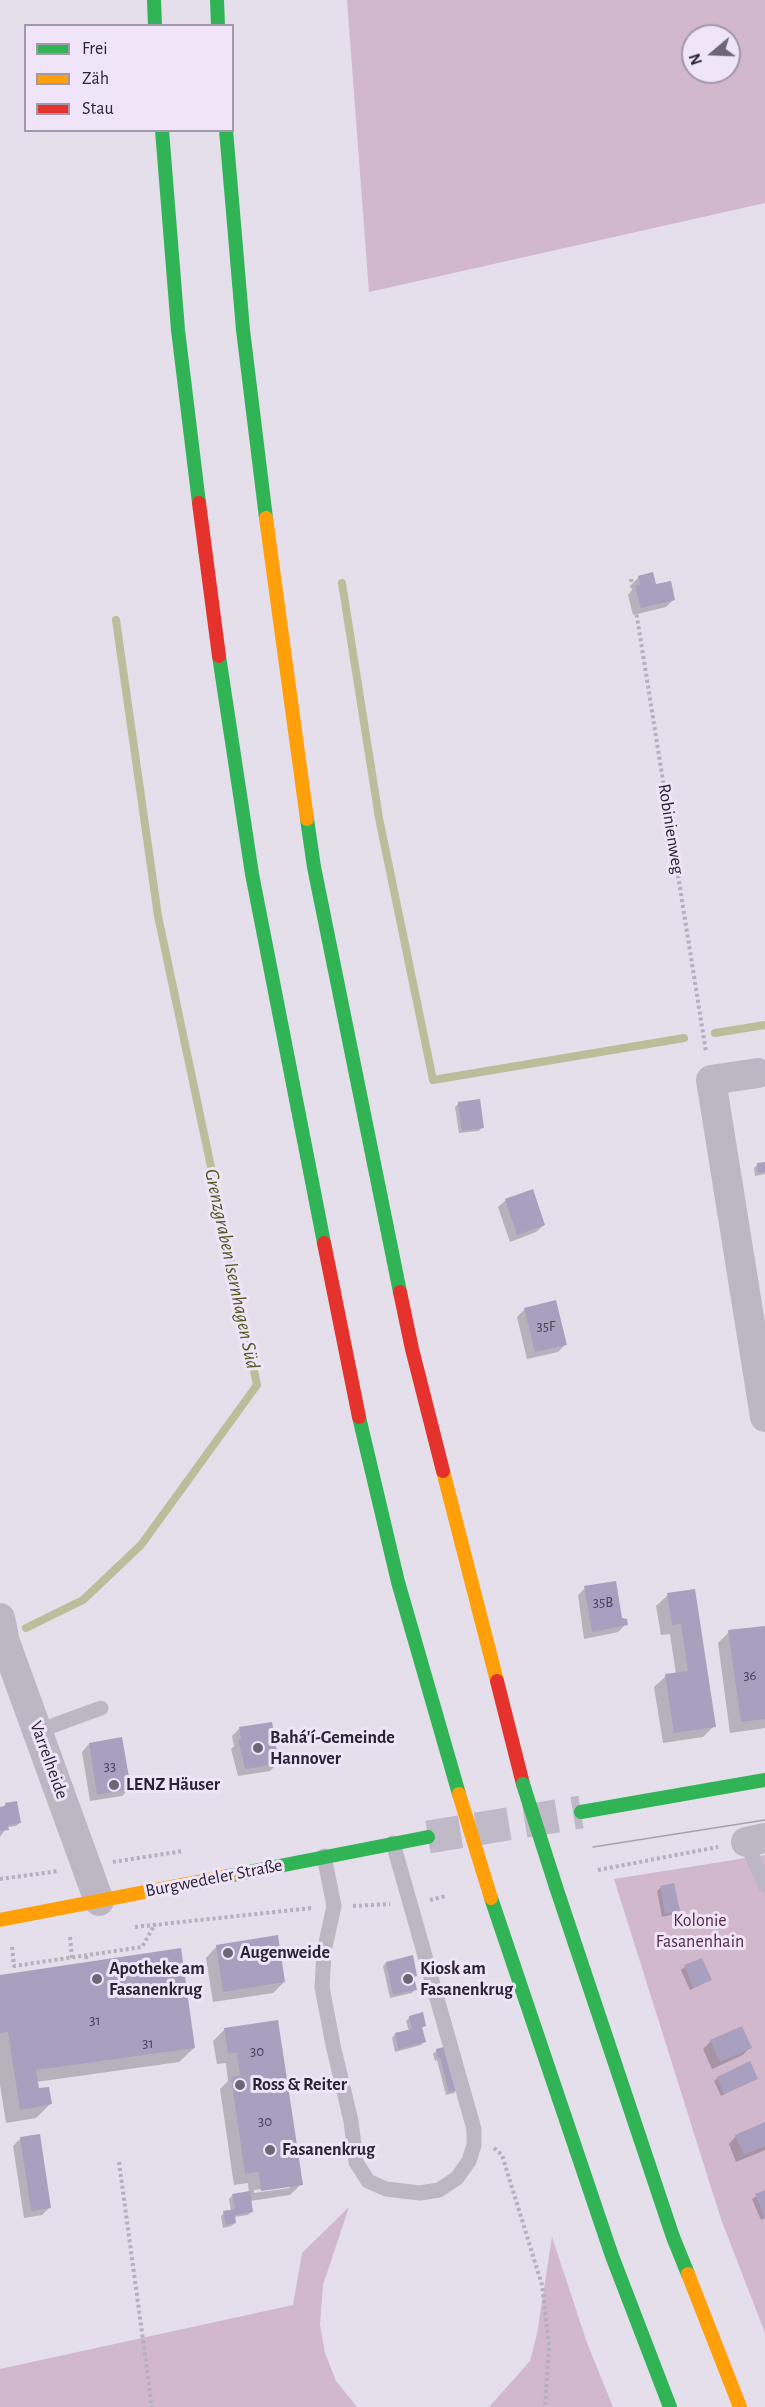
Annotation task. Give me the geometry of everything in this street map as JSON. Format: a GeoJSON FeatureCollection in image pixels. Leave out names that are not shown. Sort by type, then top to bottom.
{"type":"FeatureCollection","features":[{"type":"Feature","properties":{"kind":"main road"},"geometry":{"type":"LineString","coordinates":[[154,0],[155,24]]}},
{"type":"Feature","properties":{"kind":"main road"},"geometry":{"type":"LineString","coordinates":[[216,0],[218,24]]}},
{"type":"Feature","properties":{"kind":"main road"},"geometry":{"type":"LineString","coordinates":[[162,132],[178,330],[211,604],[252,874],[348,1368],[398,1582],[491,1898],[612,2256],[670,2407]]}},
{"type":"Feature","properties":{"kind":"main road"},"geometry":{"type":"LineString","coordinates":[[226,132],[243,330],[276,602],[314,867],[412,1349],[523,1784],[673,2237],[740,2407]]}},
{"type":"Feature","properties":{"kind":"main road"},"geometry":{"type":"LineString","coordinates":[[581,1812],[765,1780]]}},
{"type":"Feature","properties":{"kind":"main road","name":"Burgwedeler Straße"},"geometry":{"type":"LineString","coordinates":[[0,1920],[428,1837]]}},
{"type":"Feature","properties":{"kind":"street"},"geometry":{"type":"LineString","coordinates":[[758,1073],[711,1080],[765,1417]]}},
{"type":"Feature","properties":{"kind":"street","name":"Varrelheide"},"geometry":{"type":"LineString","coordinates":[[0,1618],[5,1642],[99,1901]]}},
{"type":"Feature","properties":{"kind":"lane"},"geometry":{"type":"LineString","coordinates":[[38,1731],[101,1708]]}},
{"type":"Feature","properties":{"kind":"lane"},"geometry":{"type":"LineString","coordinates":[[755,1840],[765,1885]]}},
{"type":"Feature","properties":{"kind":"lane"},"geometry":{"type":"LineString","coordinates":[[324,1856],[334,1906],[324,1952],[322,1987],[351,2121],[357,2162],[368,2181],[386,2189],[420,2193],[439,2190],[457,2178],[469,2161],[474,2145],[474,2129],[393,1843]]}},
{"type":"Feature","properties":{"kind":"path","name":"Robinienweg"},"geometry":{"type":"LineString","coordinates":[[631,579],[711,1080]]}},
{"type":"Feature","properties":{"kind":"path"},"geometry":{"type":"LineString","coordinates":[[598,1870],[755,1840]]}},
{"type":"Feature","properties":{"kind":"path"},"geometry":{"type":"LineString","coordinates":[[0,1880],[88,1866]]}},
{"type":"Feature","properties":{"kind":"path"},"geometry":{"type":"LineString","coordinates":[[132,1927],[334,1906],[410,1904],[446,1896]]}},
{"type":"Feature","properties":{"kind":"path"},"geometry":{"type":"LineString","coordinates":[[11,1941],[14,1966],[142,1947],[155,1924]]}},
{"type":"Feature","properties":{"kind":"path"},"geometry":{"type":"LineString","coordinates":[[72,1958],[69,1934],[79,1933]]}},
{"type":"Feature","properties":{"kind":"path"},"geometry":{"type":"LineString","coordinates":[[86,1956],[87,1962]]}},
{"type":"Feature","properties":{"kind":"path"},"geometry":{"type":"LineString","coordinates":[[474,2129],[502,2155],[542,2285],[549,2346],[544,2407]]}},
{"type":"Feature","properties":{"kind":"path"},"geometry":{"type":"LineString","coordinates":[[119,2162],[152,2407]]}},
{"type":"Feature","properties":{"kind":"green space"},"geometry":{"type":"Polygon","coordinates":[[[347,0],[765,0],[765,203],[369,292],[347,0]]]}},
{"type":"Feature","properties":{"kind":"green space","name":"Kolonie Fasanenhain"},"geometry":{"type":"Polygon","coordinates":[[[765,1855],[765,2333],[721,2219],[614,1879],[765,1855]]]}},
{"type":"Feature","properties":{"kind":"green space"},"geometry":{"type":"Polygon","coordinates":[[[349,2207],[323,2285],[320,2325],[325,2353],[336,2381],[357,2407],[0,2407],[0,2369],[293,2305],[302,2253],[349,2207]]]}},
{"type":"Feature","properties":{"kind":"green space"},"geometry":{"type":"Polygon","coordinates":[[[552,2237],[587,2343],[613,2407],[489,2407],[530,2361],[537,2334],[552,2237]]]}},
{"type":"Feature","properties":{"kind":"building"},"geometry":{"type":"Polygon","coordinates":[[[653,572],[656,584],[671,581],[675,600],[641,608],[635,586],[640,584],[638,576],[653,572]]]}},
{"type":"Feature","properties":{"kind":"building"},"geometry":{"type":"Polygon","coordinates":[[[480,1099],[484,1128],[462,1131],[458,1102],[480,1099]]]}},
{"type":"Feature","properties":{"kind":"building"},"geometry":{"type":"Polygon","coordinates":[[[765,1162],[765,1172],[758,1173],[757,1163],[765,1162]]]}},
{"type":"Feature","properties":{"kind":"building"},"geometry":{"type":"Polygon","coordinates":[[[533,1189],[545,1225],[517,1235],[505,1199],[533,1189]]]}},
{"type":"Feature","properties":{"kind":"building"},"geometry":{"type":"Polygon","coordinates":[[[556,1300],[567,1345],[535,1352],[524,1308],[556,1300]]]}},
{"type":"Feature","properties":{"kind":"building"},"geometry":{"type":"Polygon","coordinates":[[[616,1581],[622,1618],[627,1619],[628,1625],[592,1632],[584,1586],[616,1581]]]}},
{"type":"Feature","properties":{"kind":"building"},"geometry":{"type":"Polygon","coordinates":[[[695,1589],[716,1727],[674,1733],[665,1674],[688,1671],[681,1624],[672,1625],[667,1593],[695,1589]]]}},
{"type":"Feature","properties":{"kind":"building"},"geometry":{"type":"Polygon","coordinates":[[[765,1626],[765,1719],[741,1722],[728,1630],[765,1626]]]}},
{"type":"Feature","properties":{"kind":"building","name":"Bahá'í-Gemeinde Hannover"},"geometry":{"type":"Polygon","coordinates":[[[272,1722],[279,1764],[245,1769],[238,1740],[241,1739],[239,1727],[272,1722]]]}},
{"type":"Feature","properties":{"kind":"building"},"geometry":{"type":"Polygon","coordinates":[[[122,1737],[131,1789],[97,1795],[89,1743],[122,1737]]]}},
{"type":"Feature","properties":{"kind":"building"},"geometry":{"type":"Polygon","coordinates":[[[17,1801],[21,1823],[8,1825],[9,1830],[0,1831],[0,1807],[6,1806],[5,1803],[17,1801]]]}},
{"type":"Feature","properties":{"kind":"building"},"geometry":{"type":"Polygon","coordinates":[[[674,1883],[680,1911],[665,1914],[660,1886],[674,1883]]]}},
{"type":"Feature","properties":{"kind":"building"},"geometry":{"type":"Polygon","coordinates":[[[278,1935],[285,1982],[223,1992],[216,1945],[278,1935]]]}},
{"type":"Feature","properties":{"kind":"building"},"geometry":{"type":"Polygon","coordinates":[[[181,1948],[195,2048],[36,2070],[39,2088],[49,2087],[52,2104],[20,2110],[8,2032],[0,2033],[0,1975],[181,1948]]]}},
{"type":"Feature","properties":{"kind":"building"},"geometry":{"type":"Polygon","coordinates":[[[413,1955],[417,1990],[393,1995],[386,1962],[413,1955]]]}},
{"type":"Feature","properties":{"kind":"building"},"geometry":{"type":"Polygon","coordinates":[[[702,1958],[712,1980],[693,1988],[684,1965],[702,1958]]]}},
{"type":"Feature","properties":{"kind":"building"},"geometry":{"type":"Polygon","coordinates":[[[423,2012],[426,2026],[422,2027],[426,2042],[398,2049],[395,2033],[412,2029],[409,2016],[423,2012]]]}},
{"type":"Feature","properties":{"kind":"building"},"geometry":{"type":"Polygon","coordinates":[[[278,2020],[303,2185],[261,2191],[259,2172],[245,2174],[231,2077],[240,2075],[237,2052],[228,2054],[224,2028],[278,2020]]]}},
{"type":"Feature","properties":{"kind":"building"},"geometry":{"type":"Polygon","coordinates":[[[742,2026],[752,2048],[720,2062],[710,2040],[742,2026]]]}},
{"type":"Feature","properties":{"kind":"building"},"geometry":{"type":"Polygon","coordinates":[[[448,2046],[459,2090],[449,2092],[436,2049],[448,2046]]]}},
{"type":"Feature","properties":{"kind":"building"},"geometry":{"type":"Polygon","coordinates":[[[750,2061],[758,2079],[724,2094],[717,2077],[750,2061]]]}},
{"type":"Feature","properties":{"kind":"building"},"geometry":{"type":"Polygon","coordinates":[[[765,2122],[765,2146],[744,2155],[735,2135],[765,2122]]]}},
{"type":"Feature","properties":{"kind":"building"},"geometry":{"type":"Polygon","coordinates":[[[40,2134],[51,2208],[31,2211],[20,2137],[40,2134]]]}},
{"type":"Feature","properties":{"kind":"building"},"geometry":{"type":"Polygon","coordinates":[[[765,2190],[765,2219],[755,2194],[765,2190]]]}},
{"type":"Feature","properties":{"kind":"building"},"geometry":{"type":"Polygon","coordinates":[[[250,2191],[253,2212],[235,2215],[236,2223],[226,2225],[223,2211],[235,2209],[232,2194],[250,2191]]]}},
{"type":"Feature","properties":{"kind":"waterway"},"geometry":{"type":"LineString","coordinates":[[342,583],[379,818],[433,1080],[684,1038]]}},
{"type":"Feature","properties":{"kind":"waterway","name":"Grenzgraben Isernhagen Süd"},"geometry":{"type":"LineString","coordinates":[[26,1628],[83,1600],[141,1545],[257,1385],[158,916],[116,620]]}},
{"type":"Feature","properties":{"kind":"waterway","name":"Grenzgraben Isernhagen Süd"},"geometry":{"type":"LineString","coordinates":[[715,1033],[765,1025]]}},
{"type":"Feature","properties":{"kind":"tunnel"},"geometry":{"type":"LineString","coordinates":[[428,1837],[581,1812]]}},
{"type":"Feature","properties":{"kind":"tram line"},"geometry":{"type":"LineString","coordinates":[[593,1847],[765,1820]]}},
{"type":"Feature","properties":{"kind":"traffic: fast"},"geometry":{"type":"LineString","coordinates":[[154,0],[155,24]]}},
{"type":"Feature","properties":{"kind":"traffic: fast"},"geometry":{"type":"LineString","coordinates":[[217,0],[218,24]]}},
{"type":"Feature","properties":{"kind":"traffic: fast"},"geometry":{"type":"LineString","coordinates":[[162,132],[178,330],[199,503]]}},
{"type":"Feature","properties":{"kind":"traffic: fast"},"geometry":{"type":"LineString","coordinates":[[226,132],[243,330],[266,518]]}},
{"type":"Feature","properties":{"kind":"traffic: fast"},"geometry":{"type":"LineString","coordinates":[[219,656],[252,874],[324,1243]]}},
{"type":"Feature","properties":{"kind":"traffic: fast"},"geometry":{"type":"LineString","coordinates":[[307,819],[314,867],[400,1292]]}},
{"type":"Feature","properties":{"kind":"traffic: fast"},"geometry":{"type":"LineString","coordinates":[[359,1417],[398,1582],[459,1794]]}},
{"type":"Feature","properties":{"kind":"traffic: fast"},"geometry":{"type":"LineString","coordinates":[[581,1812],[765,1780]]}},
{"type":"Feature","properties":{"kind":"traffic: fast"},"geometry":{"type":"LineString","coordinates":[[523,1784],[556,1887]]}},
{"type":"Feature","properties":{"kind":"traffic: fast"},"geometry":{"type":"LineString","coordinates":[[228,1876],[428,1837]]}},
{"type":"Feature","properties":{"kind":"traffic: fast"},"geometry":{"type":"LineString","coordinates":[[556,1887],[673,2237],[688,2274]]}},
{"type":"Feature","properties":{"kind":"traffic: fast"},"geometry":{"type":"LineString","coordinates":[[491,1898],[612,2256],[670,2407]]}},
{"type":"Feature","properties":{"kind":"traffic: slow"},"geometry":{"type":"LineString","coordinates":[[266,518],[307,819]]}},
{"type":"Feature","properties":{"kind":"traffic: slow"},"geometry":{"type":"LineString","coordinates":[[443,1471],[497,1681]]}},
{"type":"Feature","properties":{"kind":"traffic: slow"},"geometry":{"type":"LineString","coordinates":[[459,1794],[491,1898]]}},
{"type":"Feature","properties":{"kind":"traffic: slow"},"geometry":{"type":"LineString","coordinates":[[0,1920],[228,1876]]}},
{"type":"Feature","properties":{"kind":"traffic: slow"},"geometry":{"type":"LineString","coordinates":[[688,2274],[740,2407]]}},
{"type":"Feature","properties":{"kind":"traffic: jam"},"geometry":{"type":"LineString","coordinates":[[199,503],[219,656]]}},
{"type":"Feature","properties":{"kind":"traffic: jam"},"geometry":{"type":"LineString","coordinates":[[324,1243],[359,1417]]}},
{"type":"Feature","properties":{"kind":"traffic: jam"},"geometry":{"type":"LineString","coordinates":[[400,1292],[443,1471]]}},
{"type":"Feature","properties":{"kind":"traffic: jam"},"geometry":{"type":"LineString","coordinates":[[497,1681],[523,1784]]}},
{"type":"Feature","properties":{"kind":"place","name":"Bahá'í-Gemeinde Hannover"},"geometry":{"type":"Point","coordinates":[258,1748]}},
{"type":"Feature","properties":{"kind":"place","name":"LENZ Häuser"},"geometry":{"type":"Point","coordinates":[114,1785]}},
{"type":"Feature","properties":{"kind":"place","name":"Augenweide"},"geometry":{"type":"Point","coordinates":[228,1953]}},
{"type":"Feature","properties":{"kind":"place","name":"Apotheke am Fasanenkrug"},"geometry":{"type":"Point","coordinates":[97,1979]}},
{"type":"Feature","properties":{"kind":"place","name":"Kiosk am Fasanenkrug"},"geometry":{"type":"Point","coordinates":[408,1979]}},
{"type":"Feature","properties":{"kind":"place","name":"Ross & Reiter"},"geometry":{"type":"Point","coordinates":[240,2085]}},
{"type":"Feature","properties":{"kind":"place","name":"Fasanenkrug"},"geometry":{"type":"Point","coordinates":[270,2150]}}]}
